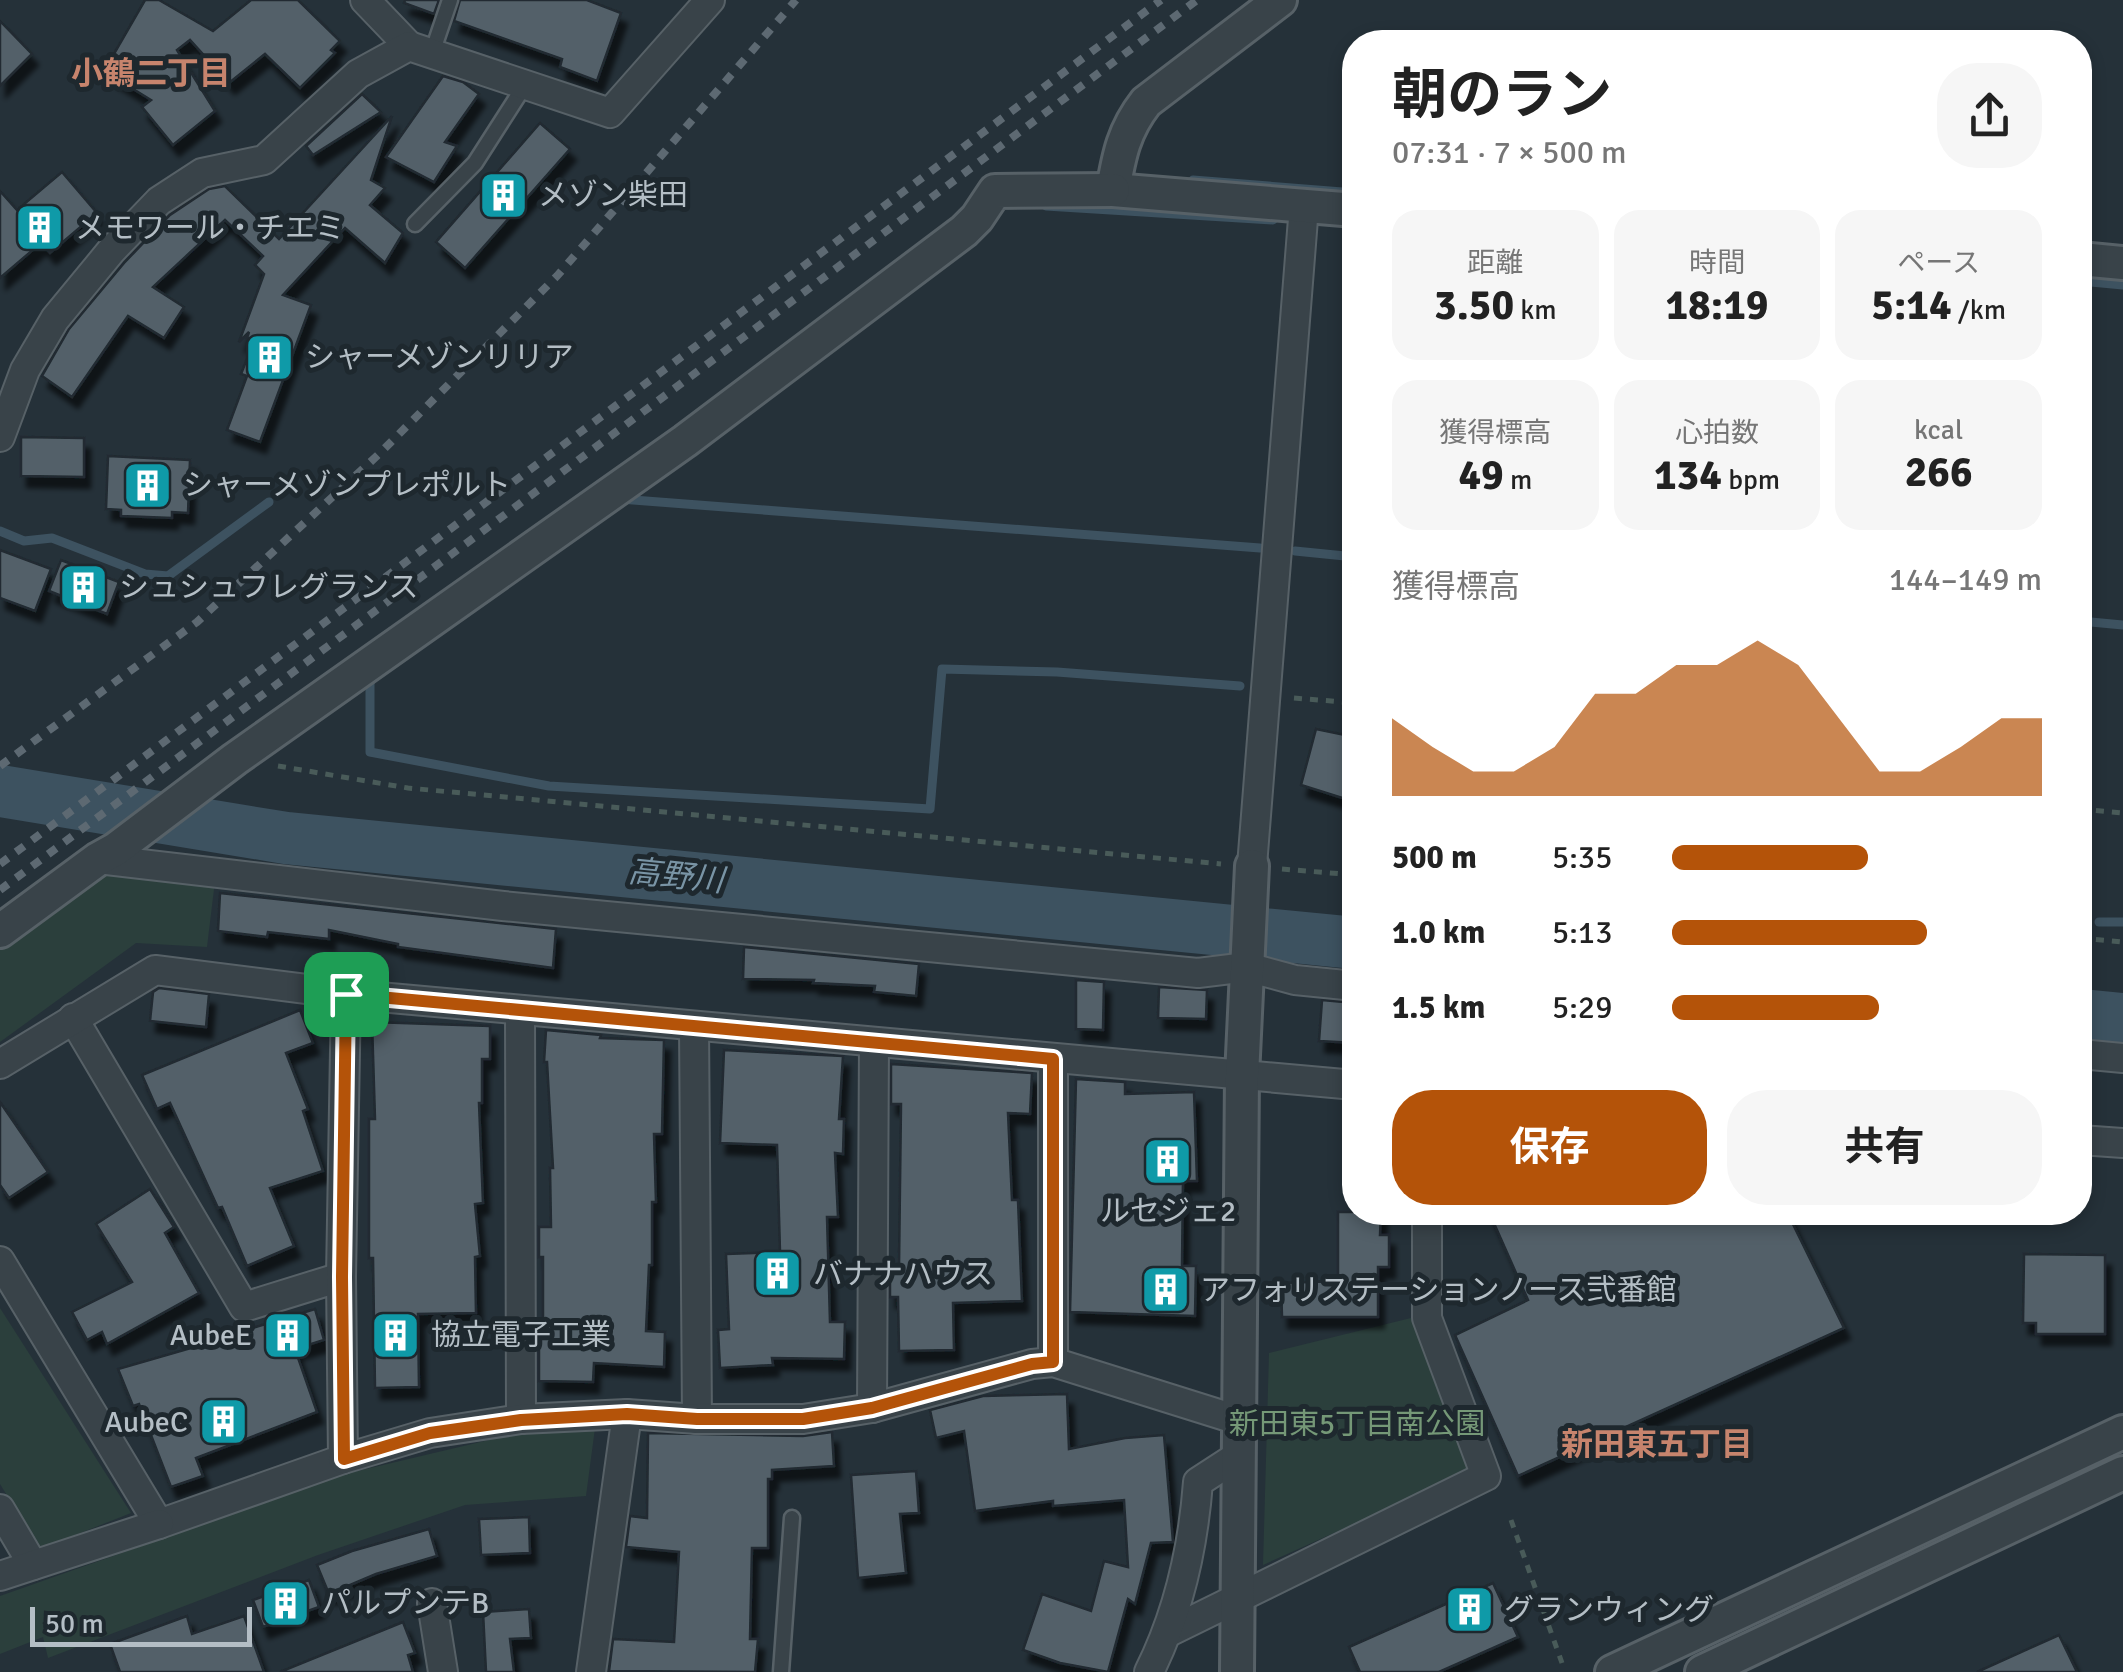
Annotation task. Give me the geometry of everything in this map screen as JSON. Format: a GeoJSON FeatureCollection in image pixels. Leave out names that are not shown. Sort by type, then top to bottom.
{"type":"FeatureCollection","features":[{"type":"Feature","properties":{"kind":"street"},"geometry":{"type":"LineString","coordinates":[[366,0],[420,49],[610,112],[710,0]]}},
{"type":"Feature","properties":{"kind":"street"},"geometry":{"type":"LineString","coordinates":[[1113,190],[1120,148],[1129,124],[1146,102],[1280,0]]}},
{"type":"Feature","properties":{"kind":"street"},"geometry":{"type":"LineString","coordinates":[[0,435],[25,370],[56,319],[111,251],[159,201],[202,173],[264,160],[358,74],[420,49]]}},
{"type":"Feature","properties":{"kind":"street"},"geometry":{"type":"LineString","coordinates":[[0,931],[716,418],[964,231],[995,191],[1113,190],[1342,209]]}},
{"type":"Feature","properties":{"kind":"street"},"geometry":{"type":"LineString","coordinates":[[1237,1672],[1242,1076],[1252,871],[1304,206]]}},
{"type":"Feature","properties":{"kind":"street"},"geometry":{"type":"LineString","coordinates":[[2092,260],[2123,263]]}},
{"type":"Feature","properties":{"kind":"street"},"geometry":{"type":"LineString","coordinates":[[107,854],[503,906],[1198,973],[1248,963],[1295,980],[1342,985]]}},
{"type":"Feature","properties":{"kind":"street"},"geometry":{"type":"LineString","coordinates":[[0,1064],[155,970],[346,994],[1342,1084]]}},
{"type":"Feature","properties":{"kind":"street"},"geometry":{"type":"LineString","coordinates":[[344,1459],[346,994]]}},
{"type":"Feature","properties":{"kind":"street"},"geometry":{"type":"LineString","coordinates":[[520,1010],[521,1420]]}},
{"type":"Feature","properties":{"kind":"street"},"geometry":{"type":"LineString","coordinates":[[73,1018],[244,1307],[342,1277]]}},
{"type":"Feature","properties":{"kind":"street"},"geometry":{"type":"LineString","coordinates":[[694,1026],[697,1419]]}},
{"type":"Feature","properties":{"kind":"street"},"geometry":{"type":"LineString","coordinates":[[872,1408],[874,1042]]}},
{"type":"Feature","properties":{"kind":"street"},"geometry":{"type":"LineString","coordinates":[[2092,1055],[2123,1058]]}},
{"type":"Feature","properties":{"kind":"street"},"geometry":{"type":"LineString","coordinates":[[1053,1059],[1053,1362]]}},
{"type":"Feature","properties":{"kind":"street"},"geometry":{"type":"LineString","coordinates":[[2092,1141],[2123,1143]]}},
{"type":"Feature","properties":{"kind":"street"},"geometry":{"type":"LineString","coordinates":[[1169,1632],[1486,1476],[1427,1318],[1428,1225]]}},
{"type":"Feature","properties":{"kind":"street"},"geometry":{"type":"LineString","coordinates":[[0,1261],[159,1524]]}},
{"type":"Feature","properties":{"kind":"street"},"geometry":{"type":"LineString","coordinates":[[0,1576],[430,1433],[521,1420],[627,1414],[697,1419],[803,1419],[872,1408],[1032,1364],[1053,1362],[1238,1420]]}},
{"type":"Feature","properties":{"kind":"street"},"geometry":{"type":"LineString","coordinates":[[591,1672],[627,1414]]}},
{"type":"Feature","properties":{"kind":"street"},"geometry":{"type":"LineString","coordinates":[[1612,1672],[2123,1432]]}},
{"type":"Feature","properties":{"kind":"street"},"geometry":{"type":"LineString","coordinates":[[1149,1672],[1169,1632],[1194,1536],[1198,1482],[1238,1456]]}},
{"type":"Feature","properties":{"kind":"street"},"geometry":{"type":"LineString","coordinates":[[1702,1672],[2123,1473]]}},
{"type":"Feature","properties":{"kind":"street"},"geometry":{"type":"LineString","coordinates":[[0,1510],[33,1565]]}},
{"type":"Feature","properties":{"kind":"street"},"geometry":{"type":"LineString","coordinates":[[432,1603],[443,1672]]}},
{"type":"Feature","properties":{"kind":"lane"},"geometry":{"type":"LineString","coordinates":[[420,49],[450,0]]}},
{"type":"Feature","properties":{"kind":"lane"},"geometry":{"type":"LineString","coordinates":[[415,224],[474,163],[525,84]]}},
{"type":"Feature","properties":{"kind":"lane"},"geometry":{"type":"LineString","coordinates":[[780,1672],[792,1518]]}},
{"type":"Feature","properties":{"kind":"path"},"geometry":{"type":"LineString","coordinates":[[1266,696],[1342,703]]}},
{"type":"Feature","properties":{"kind":"path"},"geometry":{"type":"LineString","coordinates":[[230,763],[408,788],[1252,871],[1342,874]]}},
{"type":"Feature","properties":{"kind":"path"},"geometry":{"type":"LineString","coordinates":[[2092,810],[2123,813]]}},
{"type":"Feature","properties":{"kind":"path"},"geometry":{"type":"LineString","coordinates":[[2092,939],[2123,942]]}},
{"type":"Feature","properties":{"kind":"path"},"geometry":{"type":"LineString","coordinates":[[1511,1520],[1562,1663]]}},
{"type":"Feature","properties":{"kind":"green space"},"geometry":{"type":"Polygon","coordinates":[[[100,868],[215,881],[207,947],[136,943],[0,1042],[0,944],[100,868]]]}},
{"type":"Feature","properties":{"kind":"green space"},"geometry":{"type":"Polygon","coordinates":[[[0,1308],[131,1513],[40,1549],[0,1484],[0,1308]]]}},
{"type":"Feature","properties":{"kind":"green space","name":"新田東5丁目南公園"},"geometry":{"type":"Polygon","coordinates":[[[1411,1318],[1470,1467],[1440,1485],[1263,1565],[1269,1353],[1411,1318]]]}},
{"type":"Feature","properties":{"kind":"green space"},"geometry":{"type":"Polygon","coordinates":[[[595,1428],[586,1496],[465,1505],[318,1555],[48,1658],[43,1637],[0,1654],[0,1596],[345,1474],[506,1436],[595,1428]]]}},
{"type":"Feature","properties":{"kind":"building"},"geometry":{"type":"Polygon","coordinates":[[[145,0],[159,0],[213,31],[251,0],[298,0],[340,41],[331,50],[335,53],[300,88],[265,54],[229,83],[190,40],[177,50],[215,111],[173,145],[142,107],[151,100],[104,71],[145,0]]]}},
{"type":"Feature","properties":{"kind":"building"},"geometry":{"type":"Polygon","coordinates":[[[439,0],[434,14],[404,3],[439,0]]]}},
{"type":"Feature","properties":{"kind":"building"},"geometry":{"type":"Polygon","coordinates":[[[460,0],[587,0],[621,13],[597,81],[560,67],[562,59],[454,21],[460,0]]]}},
{"type":"Feature","properties":{"kind":"building"},"geometry":{"type":"Polygon","coordinates":[[[0,21],[32,54],[0,86],[0,21]]]}},
{"type":"Feature","properties":{"kind":"building"},"geometry":{"type":"Polygon","coordinates":[[[443,76],[463,82],[479,94],[445,142],[457,146],[434,182],[386,157],[443,76]]]}},
{"type":"Feature","properties":{"kind":"building"},"geometry":{"type":"Polygon","coordinates":[[[362,94],[381,112],[313,155],[306,146],[362,94]]]}},
{"type":"Feature","properties":{"kind":"building"},"geometry":{"type":"Polygon","coordinates":[[[392,116],[371,180],[385,188],[370,205],[403,233],[385,263],[345,228],[283,295],[311,305],[260,442],[227,430],[247,376],[241,374],[254,341],[247,338],[249,332],[239,342],[264,274],[255,265],[263,256],[225,220],[153,287],[184,307],[164,338],[128,316],[72,397],[42,376],[69,329],[170,215],[209,189],[225,186],[279,239],[392,116]]]}},
{"type":"Feature","properties":{"kind":"building","name":"メゾン柴田"},"geometry":{"type":"Polygon","coordinates":[[[540,123],[570,149],[465,268],[436,242],[540,123]]]}},
{"type":"Feature","properties":{"kind":"building","name":"メモワール・チエミ"},"geometry":{"type":"Polygon","coordinates":[[[62,172],[97,213],[50,253],[41,243],[0,278],[0,191],[17,210],[62,172]]]}},
{"type":"Feature","properties":{"kind":"building"},"geometry":{"type":"Polygon","coordinates":[[[21,437],[84,438],[84,477],[21,476],[21,437]]]}},
{"type":"Feature","properties":{"kind":"building","name":"シャーメゾンプレポルト"},"geometry":{"type":"Polygon","coordinates":[[[108,456],[190,460],[188,513],[172,512],[172,518],[121,516],[121,510],[106,509],[108,456]]]}},
{"type":"Feature","properties":{"kind":"building"},"geometry":{"type":"Polygon","coordinates":[[[0,550],[51,569],[35,611],[0,598],[0,550]]]}},
{"type":"Feature","properties":{"kind":"building","name":"シュシュフレグランス"},"geometry":{"type":"Polygon","coordinates":[[[61,560],[119,582],[107,614],[49,591],[61,560]]]}},
{"type":"Feature","properties":{"kind":"building"},"geometry":{"type":"Polygon","coordinates":[[[1316,729],[1342,734],[1342,798],[1301,785],[1316,729]]]}},
{"type":"Feature","properties":{"kind":"building"},"geometry":{"type":"Polygon","coordinates":[[[220,893],[556,929],[553,968],[398,947],[329,930],[329,939],[218,931],[220,893]]]}},
{"type":"Feature","properties":{"kind":"building"},"geometry":{"type":"Polygon","coordinates":[[[744,947],[919,964],[916,996],[874,992],[875,986],[813,983],[814,980],[743,979],[744,947]]]}},
{"type":"Feature","properties":{"kind":"building"},"geometry":{"type":"Polygon","coordinates":[[[1076,980],[1104,982],[1103,1030],[1076,1029],[1076,980]]]}},
{"type":"Feature","properties":{"kind":"building"},"geometry":{"type":"Polygon","coordinates":[[[1159,987],[1207,990],[1206,1019],[1158,1018],[1159,987]]]}},
{"type":"Feature","properties":{"kind":"building"},"geometry":{"type":"Polygon","coordinates":[[[159,988],[209,994],[206,1027],[150,1021],[153,992],[159,988]]]}},
{"type":"Feature","properties":{"kind":"building"},"geometry":{"type":"Polygon","coordinates":[[[1322,1000],[1342,1002],[1342,1042],[1319,1041],[1322,1000]]]}},
{"type":"Feature","properties":{"kind":"building"},"geometry":{"type":"Polygon","coordinates":[[[300,1010],[313,1043],[286,1053],[308,1109],[303,1111],[323,1171],[270,1188],[294,1246],[247,1266],[170,1103],[157,1109],[142,1075],[300,1010]]]}},
{"type":"Feature","properties":{"kind":"building"},"geometry":{"type":"Polygon","coordinates":[[[372,1022],[490,1026],[490,1059],[482,1059],[479,1103],[483,1203],[475,1204],[480,1256],[475,1257],[476,1313],[418,1314],[419,1387],[375,1388],[373,1258],[369,1258],[369,1119],[375,1119],[372,1022]]]}},
{"type":"Feature","properties":{"kind":"building"},"geometry":{"type":"Polygon","coordinates":[[[546,1030],[601,1035],[600,1038],[664,1040],[662,1134],[654,1134],[656,1202],[652,1202],[646,1331],[665,1332],[664,1367],[594,1363],[593,1382],[539,1381],[543,1257],[539,1257],[539,1227],[551,1227],[553,1168],[544,1062],[546,1030]]]}},
{"type":"Feature","properties":{"kind":"building"},"geometry":{"type":"Polygon","coordinates":[[[724,1050],[843,1056],[839,1119],[844,1119],[843,1154],[835,1153],[838,1217],[827,1217],[830,1322],[845,1322],[844,1359],[772,1358],[773,1365],[720,1368],[718,1330],[729,1329],[726,1254],[780,1252],[777,1145],[720,1143],[724,1050]]]}},
{"type":"Feature","properties":{"kind":"building"},"geometry":{"type":"Polygon","coordinates":[[[891,1064],[1032,1073],[1030,1114],[1008,1113],[1012,1200],[1018,1200],[1022,1301],[953,1303],[954,1350],[899,1351],[898,1297],[890,1297],[890,1266],[899,1266],[901,1104],[891,1104],[891,1064]]]}},
{"type":"Feature","properties":{"kind":"building"},"geometry":{"type":"Polygon","coordinates":[[[1076,1079],[1125,1082],[1125,1094],[1194,1092],[1197,1181],[1183,1181],[1182,1266],[1196,1266],[1195,1316],[1070,1312],[1076,1079]]]}},
{"type":"Feature","properties":{"kind":"building"},"geometry":{"type":"Polygon","coordinates":[[[0,1102],[48,1172],[9,1198],[0,1185],[0,1102]]]}},
{"type":"Feature","properties":{"kind":"building"},"geometry":{"type":"Polygon","coordinates":[[[150,1189],[174,1227],[165,1233],[199,1293],[107,1344],[102,1332],[87,1340],[72,1312],[132,1282],[96,1224],[150,1189]]]}},
{"type":"Feature","properties":{"kind":"building"},"geometry":{"type":"Polygon","coordinates":[[[1338,1212],[1342,1212],[1342,1225],[1380,1225],[1380,1235],[1389,1235],[1389,1267],[1378,1267],[1378,1317],[1282,1317],[1281,1283],[1338,1281],[1338,1212]]]}},
{"type":"Feature","properties":{"kind":"building"},"geometry":{"type":"Polygon","coordinates":[[[1495,1225],[1793,1225],[1844,1328],[1518,1476],[1455,1335],[1528,1300],[1495,1225]]]}},
{"type":"Feature","properties":{"kind":"building"},"geometry":{"type":"Polygon","coordinates":[[[2024,1254],[2105,1255],[2105,1334],[2036,1334],[2036,1323],[2023,1323],[2024,1254]]]}},
{"type":"Feature","properties":{"kind":"building"},"geometry":{"type":"Polygon","coordinates":[[[315,1309],[324,1340],[295,1349],[317,1412],[196,1458],[203,1476],[171,1487],[139,1404],[133,1406],[118,1369],[315,1309]]]}},
{"type":"Feature","properties":{"kind":"building"},"geometry":{"type":"Polygon","coordinates":[[[1067,1394],[1069,1449],[1164,1435],[1173,1542],[1151,1543],[1135,1604],[1128,1599],[1108,1672],[1060,1663],[1023,1650],[1042,1594],[1091,1611],[1104,1561],[1128,1567],[1124,1500],[1053,1506],[1053,1501],[975,1511],[964,1431],[936,1438],[930,1410],[983,1396],[1067,1394]]]}},
{"type":"Feature","properties":{"kind":"building"},"geometry":{"type":"Polygon","coordinates":[[[832,1432],[834,1466],[772,1470],[772,1479],[768,1479],[768,1548],[752,1548],[750,1639],[758,1639],[755,1672],[609,1671],[613,1639],[674,1642],[679,1552],[626,1547],[630,1516],[647,1518],[648,1433],[803,1436],[832,1432]]]}},
{"type":"Feature","properties":{"kind":"building"},"geometry":{"type":"Polygon","coordinates":[[[916,1471],[919,1513],[900,1514],[906,1573],[858,1578],[851,1475],[916,1471]]]}},
{"type":"Feature","properties":{"kind":"building"},"geometry":{"type":"Polygon","coordinates":[[[529,1517],[530,1553],[481,1555],[479,1519],[529,1517]]]}},
{"type":"Feature","properties":{"kind":"building"},"geometry":{"type":"Polygon","coordinates":[[[429,1529],[437,1556],[376,1574],[329,1594],[317,1565],[429,1529]]]}},
{"type":"Feature","properties":{"kind":"building","name":"パルプンテB"},"geometry":{"type":"Polygon","coordinates":[[[309,1580],[319,1607],[263,1627],[253,1600],[309,1580]]]}},
{"type":"Feature","properties":{"kind":"building","name":"グランウィング"},"geometry":{"type":"Polygon","coordinates":[[[1493,1583],[1518,1637],[1439,1672],[1360,1672],[1349,1647],[1493,1583]]]}},
{"type":"Feature","properties":{"kind":"building"},"geometry":{"type":"Polygon","coordinates":[[[529,1609],[531,1638],[510,1639],[514,1672],[486,1672],[483,1612],[529,1609]]]}},
{"type":"Feature","properties":{"kind":"building"},"geometry":{"type":"Polygon","coordinates":[[[187,1616],[192,1634],[244,1616],[264,1672],[120,1672],[110,1644],[187,1616]]]}},
{"type":"Feature","properties":{"kind":"building"},"geometry":{"type":"Polygon","coordinates":[[[403,1622],[415,1653],[408,1655],[413,1672],[280,1672],[403,1622]]]}},
{"type":"Feature","properties":{"kind":"building"},"geometry":{"type":"Polygon","coordinates":[[[2059,1635],[2077,1672],[1977,1672],[2059,1635]]]}},
{"type":"Feature","properties":{"kind":"waterway"},"geometry":{"type":"LineString","coordinates":[[1193,180],[1342,192]]}},
{"type":"Feature","properties":{"kind":"waterway"},"geometry":{"type":"LineString","coordinates":[[1046,206],[1273,220]]}},
{"type":"Feature","properties":{"kind":"waterway"},"geometry":{"type":"LineString","coordinates":[[2092,282],[2123,285]]}},
{"type":"Feature","properties":{"kind":"waterway"},"geometry":{"type":"LineString","coordinates":[[620,499],[1260,548]]}},
{"type":"Feature","properties":{"kind":"waterway"},"geometry":{"type":"LineString","coordinates":[[0,531],[24,541],[52,538],[145,574],[168,576],[269,502]]}},
{"type":"Feature","properties":{"kind":"waterway"},"geometry":{"type":"LineString","coordinates":[[1295,551],[1342,556]]}},
{"type":"Feature","properties":{"kind":"waterway"},"geometry":{"type":"LineString","coordinates":[[2092,622],[2123,625]]}},
{"type":"Feature","properties":{"kind":"waterway"},"geometry":{"type":"LineString","coordinates":[[370,681],[370,752],[549,786],[930,809],[942,669],[1057,672],[1240,686]]}},
{"type":"Feature","properties":{"kind":"waterway","name":"高野川"},"geometry":{"type":"LineString","coordinates":[[0,791],[286,838],[1342,942]]}},
{"type":"Feature","properties":{"kind":"waterway"},"geometry":{"type":"LineString","coordinates":[[2099,922],[2123,922]]}},
{"type":"Feature","properties":{"kind":"waterway","name":"高野川"},"geometry":{"type":"LineString","coordinates":[[2092,1016],[2123,1019]]}},
{"type":"Feature","properties":{"kind":"railway"},"geometry":{"type":"LineString","coordinates":[[0,766],[197,622],[379,454],[557,276],[796,0]]}},
{"type":"Feature","properties":{"kind":"railway"},"geometry":{"type":"LineString","coordinates":[[0,864],[1161,0]]}},
{"type":"Feature","properties":{"kind":"railway"},"geometry":{"type":"LineString","coordinates":[[0,890],[1197,0]]}},
{"type":"Feature","properties":{"kind":"place","name":"メゾン柴田"},"geometry":{"type":"Point","coordinates":[503,195]}},
{"type":"Feature","properties":{"kind":"place","name":"メモワール・チエミ"},"geometry":{"type":"Point","coordinates":[40,228]}},
{"type":"Feature","properties":{"kind":"place","name":"シャーメゾンリリア"},"geometry":{"type":"Point","coordinates":[270,357]}},
{"type":"Feature","properties":{"kind":"place","name":"シャーメゾンプレポルト"},"geometry":{"type":"Point","coordinates":[148,485]}},
{"type":"Feature","properties":{"kind":"place","name":"シュシュフレグランス"},"geometry":{"type":"Point","coordinates":[84,587]}},
{"type":"Feature","properties":{"kind":"place","name":"ルセジェ2"},"geometry":{"type":"Point","coordinates":[1168,1162]}},
{"type":"Feature","properties":{"kind":"place","name":"バナナハウス"},"geometry":{"type":"Point","coordinates":[778,1274]}},
{"type":"Feature","properties":{"kind":"place","name":"アフォリステーションノース弐番館"},"geometry":{"type":"Point","coordinates":[1165,1290]}},
{"type":"Feature","properties":{"kind":"place","name":"AubeE"},"geometry":{"type":"Point","coordinates":[287,1335]}},
{"type":"Feature","properties":{"kind":"place","name":"協立電子工業"},"geometry":{"type":"Point","coordinates":[396,1335]}},
{"type":"Feature","properties":{"kind":"place","name":"AubeC"},"geometry":{"type":"Point","coordinates":[223,1422]}},
{"type":"Feature","properties":{"kind":"place","name":"パルプンテB"},"geometry":{"type":"Point","coordinates":[286,1603]}},
{"type":"Feature","properties":{"kind":"place","name":"グランウィング"},"geometry":{"type":"Point","coordinates":[1469,1610]}},
{"type":"Feature","properties":{"kind":"district","name":"小鶴二丁目"},"geometry":{"type":"Point","coordinates":[151,73]}},
{"type":"Feature","properties":{"kind":"district","name":"新田東五丁目"},"geometry":{"type":"Point","coordinates":[1657,1444]}},
{"type":"Feature","properties":{"kind":"route"},"geometry":{"type":"LineString","coordinates":[[346,994],[1053,1059],[1053,1362],[1032,1364],[872,1408],[803,1419],[697,1419],[627,1414],[521,1420],[430,1433],[344,1459],[346,994]]}}]}
